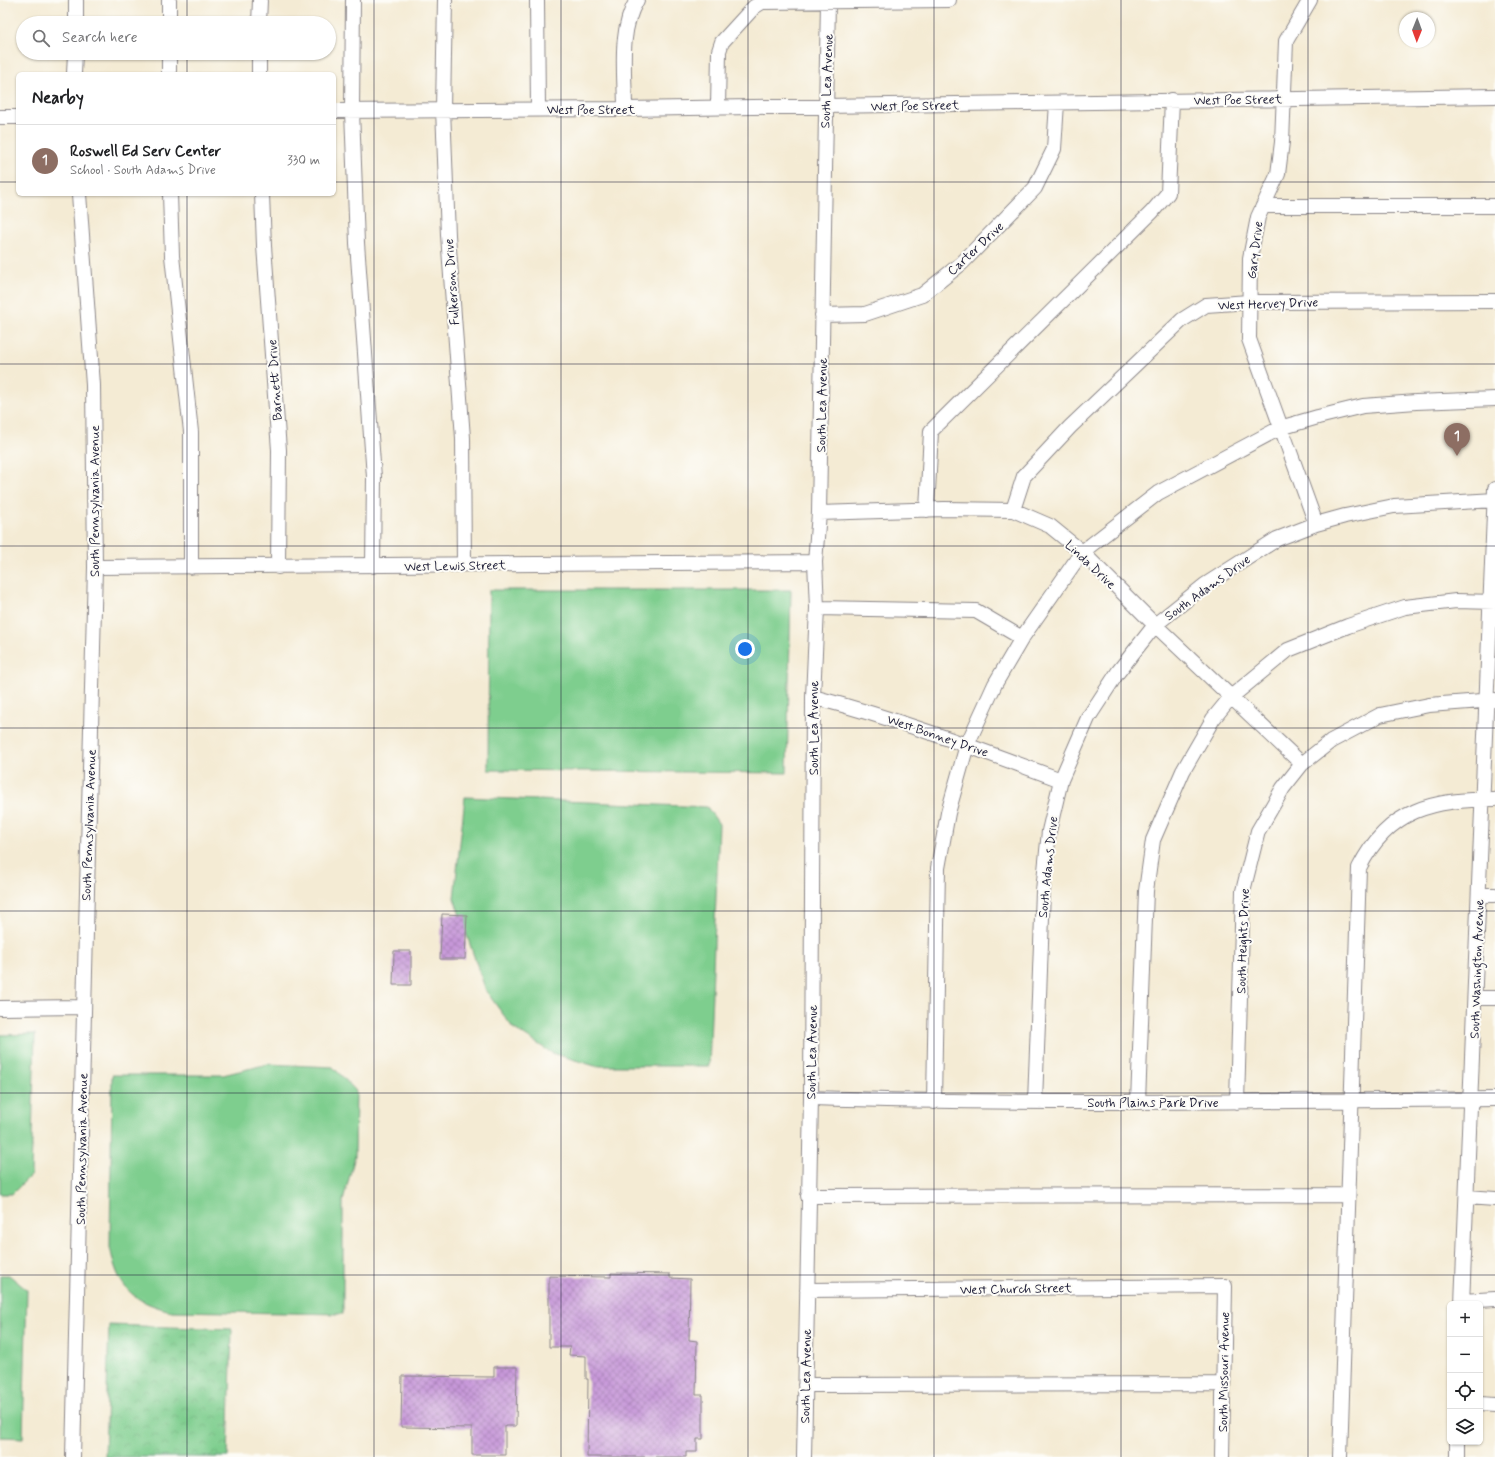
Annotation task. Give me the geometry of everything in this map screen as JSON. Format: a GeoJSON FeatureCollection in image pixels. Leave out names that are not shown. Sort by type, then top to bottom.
{"type":"FeatureCollection","features":[{"type":"Feature","properties":{"kind":"street"},"geometry":{"type":"LineString","coordinates":[[76,0],[76,16]]}},
{"type":"Feature","properties":{"kind":"street"},"geometry":{"type":"LineString","coordinates":[[169,0],[169,16]]}},
{"type":"Feature","properties":{"kind":"street"},"geometry":{"type":"LineString","coordinates":[[259,16],[260,0]]}},
{"type":"Feature","properties":{"kind":"street"},"geometry":{"type":"LineString","coordinates":[[353,0],[352,111],[357,243],[374,477],[373,566]]}},
{"type":"Feature","properties":{"kind":"street","name":"Fulkerson Drive"},"geometry":{"type":"LineString","coordinates":[[445,0],[443,109],[448,235],[463,438],[464,564]]}},
{"type":"Feature","properties":{"kind":"street"},"geometry":{"type":"LineString","coordinates":[[537,0],[538,109]]}},
{"type":"Feature","properties":{"kind":"street"},"geometry":{"type":"LineString","coordinates":[[625,109],[625,36],[628,19],[637,0]]}},
{"type":"Feature","properties":{"kind":"street"},"geometry":{"type":"LineString","coordinates":[[718,108],[719,51],[722,42],[754,7],[762,2],[950,0]]}},
{"type":"Feature","properties":{"kind":"street","name":"Gary Drive"},"geometry":{"type":"LineString","coordinates":[[1310,0],[1286,41],[1282,98],[1282,142],[1278,174],[1258,217],[1250,258],[1249,339],[1316,524]]}},
{"type":"Feature","properties":{"kind":"street","name":"South Lea Avenue"},"geometry":{"type":"LineString","coordinates":[[804,1457],[806,1290],[811,1098],[813,697],[817,608],[815,562],[819,513],[828,1]]}},
{"type":"Feature","properties":{"kind":"street"},"geometry":{"type":"LineString","coordinates":[[74,72],[75,60]]}},
{"type":"Feature","properties":{"kind":"street"},"geometry":{"type":"LineString","coordinates":[[169,60],[169,72]]}},
{"type":"Feature","properties":{"kind":"street"},"geometry":{"type":"LineString","coordinates":[[259,60],[259,72]]}},
{"type":"Feature","properties":{"kind":"street","name":"West Poe Street"},"geometry":{"type":"LineString","coordinates":[[336,111],[718,108],[1282,98],[1495,96]]}},
{"type":"Feature","properties":{"kind":"street"},"geometry":{"type":"LineString","coordinates":[[927,510],[931,431],[1152,212],[1168,193],[1172,100]]}},
{"type":"Feature","properties":{"kind":"street","name":"Carter Drive"},"geometry":{"type":"LineString","coordinates":[[822,315],[865,314],[922,295],[962,263],[1035,188],[1054,149],[1057,103]]}},
{"type":"Feature","properties":{"kind":"street"},"geometry":{"type":"LineString","coordinates":[[0,116],[16,117]]}},
{"type":"Feature","properties":{"kind":"street","name":"South Pennsylvania Avenue"},"geometry":{"type":"LineString","coordinates":[[74,1457],[83,1007],[95,566],[93,386],[79,196]]}},
{"type":"Feature","properties":{"kind":"street"},"geometry":{"type":"LineString","coordinates":[[170,196],[172,256],[191,432],[191,567]]}},
{"type":"Feature","properties":{"kind":"street","name":"Barnett Drive"},"geometry":{"type":"LineString","coordinates":[[262,196],[264,246],[279,450],[278,566]]}},
{"type":"Feature","properties":{"kind":"street"},"geometry":{"type":"LineString","coordinates":[[1263,206],[1495,206]]}},
{"type":"Feature","properties":{"kind":"street","name":"West Hervey Drive"},"geometry":{"type":"LineString","coordinates":[[1013,510],[1024,476],[1070,427],[1182,320],[1206,305],[1249,302],[1495,301]]}},
{"type":"Feature","properties":{"kind":"street"},"geometry":{"type":"LineString","coordinates":[[934,1102],[938,868],[948,813],[967,744],[995,684],[1022,638],[1082,552],[1158,493],[1280,428],[1363,406],[1495,399]]}},
{"type":"Feature","properties":{"kind":"street","name":"South Washington Avenue"},"geometry":{"type":"LineString","coordinates":[[1463,1301],[1479,895],[1488,799],[1495,489]]}},
{"type":"Feature","properties":{"kind":"street","name":"South Adams Drive"},"geometry":{"type":"LineString","coordinates":[[1035,1102],[1043,891],[1049,830],[1061,780],[1088,718],[1118,672],[1154,625],[1205,585],[1277,539],[1316,524],[1345,516],[1394,506],[1495,500]]}},
{"type":"Feature","properties":{"kind":"street","name":"Linda Drive"},"geometry":{"type":"LineString","coordinates":[[819,513],[927,510],[1013,510],[1050,526],[1082,552],[1154,625],[1302,764]]}},
{"type":"Feature","properties":{"kind":"street","name":"West Lewis Street"},"geometry":{"type":"LineString","coordinates":[[95,566],[373,566],[815,562]]}},
{"type":"Feature","properties":{"kind":"street"},"geometry":{"type":"LineString","coordinates":[[1138,1102],[1146,891],[1153,840],[1183,771],[1213,719],[1231,697],[1288,650],[1348,626],[1405,607],[1456,601],[1492,602]]}},
{"type":"Feature","properties":{"kind":"street"},"geometry":{"type":"LineString","coordinates":[[817,608],[976,611],[1022,638]]}},
{"type":"Feature","properties":{"kind":"street","name":"West Bonney Drive"},"geometry":{"type":"LineString","coordinates":[[813,697],[872,712],[967,744],[1061,780]]}},
{"type":"Feature","properties":{"kind":"street","name":"South Heights Drive"},"geometry":{"type":"LineString","coordinates":[[1237,1102],[1243,891],[1258,832],[1283,788],[1302,764],[1331,742],[1380,715],[1429,705],[1490,700]]}},
{"type":"Feature","properties":{"kind":"street"},"geometry":{"type":"LineString","coordinates":[[1340,1457],[1359,868],[1369,848],[1382,832],[1403,817],[1427,806],[1451,801],[1488,799]]}},
{"type":"Feature","properties":{"kind":"street"},"geometry":{"type":"LineString","coordinates":[[1479,895],[1495,895]]}},
{"type":"Feature","properties":{"kind":"street"},"geometry":{"type":"LineString","coordinates":[[1475,998],[1495,998]]}},
{"type":"Feature","properties":{"kind":"street"},"geometry":{"type":"LineString","coordinates":[[0,1008],[83,1007]]}},
{"type":"Feature","properties":{"kind":"street","name":"South Plains Park Drive"},"geometry":{"type":"LineString","coordinates":[[811,1098],[934,1102],[1237,1102],[1495,1099]]}},
{"type":"Feature","properties":{"kind":"street"},"geometry":{"type":"LineString","coordinates":[[808,1196],[1348,1195]]}},
{"type":"Feature","properties":{"kind":"street"},"geometry":{"type":"LineString","coordinates":[[1467,1197],[1495,1198]]}},
{"type":"Feature","properties":{"kind":"street","name":"West Church Street"},"geometry":{"type":"LineString","coordinates":[[806,1290],[1225,1286]]}},
{"type":"Feature","properties":{"kind":"street","name":"South Missouri Avenue"},"geometry":{"type":"LineString","coordinates":[[1222,1457],[1225,1286]]}},
{"type":"Feature","properties":{"kind":"street"},"geometry":{"type":"LineString","coordinates":[[1474,1301],[1495,1299]]}},
{"type":"Feature","properties":{"kind":"street"},"geometry":{"type":"LineString","coordinates":[[805,1385],[1223,1384]]}},
{"type":"Feature","properties":{"kind":"street"},"geometry":{"type":"LineString","coordinates":[[1483,1404],[1495,1405]]}},
{"type":"Feature","properties":{"kind":"street"},"geometry":{"type":"LineString","coordinates":[[1457,1445],[1457,1457]]}},
{"type":"Feature","properties":{"kind":"green space"},"geometry":{"type":"Polygon","coordinates":[[[489,590],[791,590],[787,773],[488,770],[489,590]]]}},
{"type":"Feature","properties":{"kind":"green space"},"geometry":{"type":"Polygon","coordinates":[[[465,797],[707,807],[719,824],[709,1066],[595,1066],[552,1053],[513,1028],[486,991],[454,898],[465,797]]]}},
{"type":"Feature","properties":{"kind":"green space"},"geometry":{"type":"Polygon","coordinates":[[[35,1034],[31,1175],[12,1194],[0,1194],[0,1035],[35,1034]]]}},
{"type":"Feature","properties":{"kind":"green space"},"geometry":{"type":"Polygon","coordinates":[[[268,1064],[333,1067],[356,1091],[355,1156],[343,1201],[343,1314],[171,1311],[146,1303],[128,1291],[122,1283],[113,1261],[110,1247],[112,1075],[223,1075],[268,1064]]]}},
{"type":"Feature","properties":{"kind":"green space"},"geometry":{"type":"Polygon","coordinates":[[[0,1275],[9,1275],[27,1290],[23,1438],[0,1437],[0,1275]]]}},
{"type":"Feature","properties":{"kind":"green space"},"geometry":{"type":"Polygon","coordinates":[[[109,1325],[232,1329],[228,1457],[105,1457],[109,1325]]]}},
{"type":"Feature","properties":{"kind":"building"},"geometry":{"type":"Polygon","coordinates":[[[442,914],[467,915],[465,959],[440,959],[442,914]]]}},
{"type":"Feature","properties":{"kind":"building"},"geometry":{"type":"Polygon","coordinates":[[[394,951],[411,951],[411,985],[393,985],[394,951]]]}},
{"type":"Feature","properties":{"kind":"building"},"geometry":{"type":"Polygon","coordinates":[[[611,1273],[670,1274],[670,1278],[690,1279],[689,1340],[697,1341],[696,1395],[703,1395],[703,1439],[697,1439],[697,1452],[686,1452],[686,1457],[587,1457],[588,1379],[586,1379],[586,1356],[569,1355],[570,1347],[549,1347],[549,1276],[611,1277],[611,1273]]]}},
{"type":"Feature","properties":{"kind":"building"},"geometry":{"type":"Polygon","coordinates":[[[494,1367],[517,1367],[516,1426],[505,1426],[505,1455],[472,1455],[472,1428],[401,1427],[402,1376],[494,1377],[494,1367]]]}},
{"type":"Feature","properties":{"kind":"place","name":"Roswell Ed Serv Center"},"geometry":{"type":"Point","coordinates":[1457,456]}}]}
